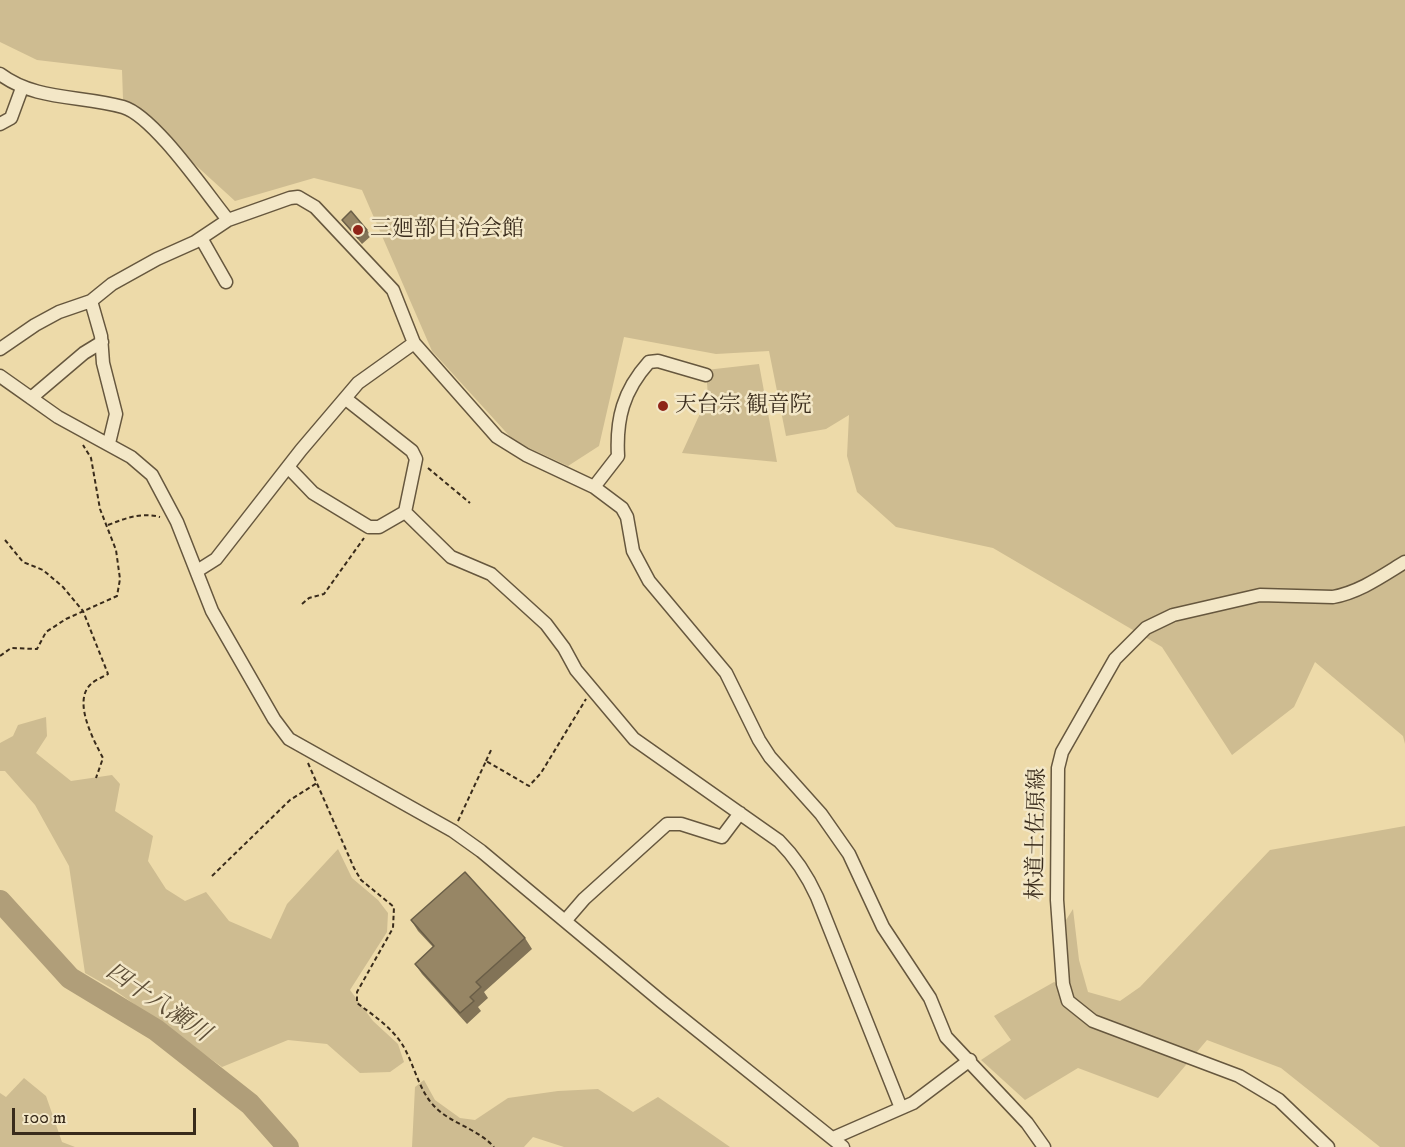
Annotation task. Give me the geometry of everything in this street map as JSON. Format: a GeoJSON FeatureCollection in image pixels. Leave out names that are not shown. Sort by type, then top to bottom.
{"type":"FeatureCollection","features":[{"type":"Feature","properties":{"kind":"street"},"geometry":{"type":"LineString","coordinates":[[0,74],[22,88],[124,107],[161,137],[228,220]]}},
{"type":"Feature","properties":{"kind":"street"},"geometry":{"type":"LineString","coordinates":[[0,124],[11,118],[22,88]]}},
{"type":"Feature","properties":{"kind":"street"},"geometry":{"type":"LineString","coordinates":[[0,349],[58,312],[91,301],[112,284],[201,238],[228,220],[284,199],[298,197],[308,202],[393,290],[414,343],[497,437],[526,455],[594,487],[622,508],[627,517],[633,551],[649,581],[726,673],[770,757],[821,814],[849,854],[883,927],[930,998],[946,1037],[1027,1123],[1044,1147]]}},
{"type":"Feature","properties":{"kind":"street"},"geometry":{"type":"LineString","coordinates":[[201,238],[226,282]]}},
{"type":"Feature","properties":{"kind":"street"},"geometry":{"type":"LineString","coordinates":[[91,301],[102,342],[103,363],[116,414],[109,443]]}},
{"type":"Feature","properties":{"kind":"street"},"geometry":{"type":"LineString","coordinates":[[31,398],[84,353],[102,342]]}},
{"type":"Feature","properties":{"kind":"street"},"geometry":{"type":"LineString","coordinates":[[197,571],[216,559],[358,383],[414,343]]}},
{"type":"Feature","properties":{"kind":"street"},"geometry":{"type":"LineString","coordinates":[[594,487],[618,456],[616,428],[626,396],[630,386],[649,362],[658,361],[706,375]]}},
{"type":"Feature","properties":{"kind":"street"},"geometry":{"type":"LineString","coordinates":[[0,376],[58,417],[109,443],[152,475],[177,522],[212,611],[274,719],[289,739],[453,831],[481,851],[843,1147]]}},
{"type":"Feature","properties":{"kind":"street"},"geometry":{"type":"LineString","coordinates":[[289,468],[313,493],[369,527],[380,527],[405,512],[416,459],[402,441],[346,399]]}},
{"type":"Feature","properties":{"kind":"street"},"geometry":{"type":"LineString","coordinates":[[405,512],[451,557],[491,574],[546,624],[592,690],[634,739],[779,841],[807,875],[859,999],[901,1108]]}},
{"type":"Feature","properties":{"kind":"street","name":"林道土佐原線"},"geometry":{"type":"LineString","coordinates":[[1328,1147],[1279,1100],[1239,1076],[1093,1021],[1068,1001],[1063,984],[1057,900],[1058,768],[1062,752],[1114,659],[1146,628],[1173,615],[1260,595],[1333,597],[1343,595],[1405,562]]}},
{"type":"Feature","properties":{"kind":"street"},"geometry":{"type":"LineString","coordinates":[[565,921],[600,883],[667,824],[681,824],[722,837],[740,813]]}},
{"type":"Feature","properties":{"kind":"street"},"geometry":{"type":"LineString","coordinates":[[833,1138],[912,1103],[970,1060]]}},
{"type":"Feature","properties":{"kind":"path"},"geometry":{"type":"LineString","coordinates":[[0,656],[11,648],[37,649],[46,632],[83,611],[117,596],[118,561],[100,509],[89,451],[75,440]]}},
{"type":"Feature","properties":{"kind":"path"},"geometry":{"type":"LineString","coordinates":[[416,459],[470,503]]}},
{"type":"Feature","properties":{"kind":"path"},"geometry":{"type":"LineString","coordinates":[[107,525],[131,516],[148,514],[177,522]]}},
{"type":"Feature","properties":{"kind":"path"},"geometry":{"type":"LineString","coordinates":[[302,604],[309,598],[324,594],[331,586],[368,533],[369,527]]}},
{"type":"Feature","properties":{"kind":"path"},"geometry":{"type":"LineString","coordinates":[[5,540],[22,562],[43,570],[63,587],[83,611],[108,674],[91,684],[85,697],[86,715],[103,758],[96,778]]}},
{"type":"Feature","properties":{"kind":"path"},"geometry":{"type":"LineString","coordinates":[[486,761],[529,786],[541,773],[592,690]]}},
{"type":"Feature","properties":{"kind":"path"},"geometry":{"type":"LineString","coordinates":[[300,747],[361,880],[394,907],[393,927],[357,992],[357,1003],[377,1017],[401,1043],[431,1103],[443,1115],[483,1136],[494,1147]]}},
{"type":"Feature","properties":{"kind":"path"},"geometry":{"type":"LineString","coordinates":[[453,831],[492,748]]}},
{"type":"Feature","properties":{"kind":"path"},"geometry":{"type":"LineString","coordinates":[[212,876],[290,800],[317,783]]}},
{"type":"Feature","properties":{"kind":"shaded area"},"geometry":{"type":"Polygon","coordinates":[[[0,0],[1405,0],[1405,744],[1403,736],[1315,662],[1294,707],[1232,755],[1162,647],[993,548],[896,527],[857,492],[847,456],[849,415],[826,429],[786,436],[769,351],[716,354],[624,337],[599,446],[568,466],[514,441],[432,351],[362,190],[314,178],[235,201],[123,99],[122,70],[37,60],[0,42],[0,0]]]}},
{"type":"Feature","properties":{"kind":"shaded area"},"geometry":{"type":"Polygon","coordinates":[[[759,364],[777,462],[682,453],[708,396],[706,370],[759,364]]]}},
{"type":"Feature","properties":{"kind":"shaded area"},"geometry":{"type":"Polygon","coordinates":[[[46,717],[47,736],[36,753],[71,781],[112,775],[120,784],[115,811],[153,836],[148,861],[166,889],[185,901],[206,892],[229,921],[271,939],[287,904],[338,849],[352,878],[378,900],[388,913],[387,932],[350,990],[373,1021],[398,1044],[404,1062],[390,1072],[360,1073],[327,1044],[288,1040],[222,1067],[113,989],[85,973],[69,866],[35,805],[5,771],[0,771],[0,743],[13,736],[18,725],[46,717]]]}},
{"type":"Feature","properties":{"kind":"shaded area"},"geometry":{"type":"Polygon","coordinates":[[[1405,826],[1405,1147],[1380,1147],[1281,1068],[1207,1040],[1158,1098],[1078,1068],[1025,1100],[981,1060],[1011,1040],[994,1016],[1054,982],[1067,988],[1066,920],[1073,909],[1079,960],[1088,992],[1120,1001],[1140,987],[1270,850],[1405,826]]]}},
{"type":"Feature","properties":{"kind":"shaded area"},"geometry":{"type":"Polygon","coordinates":[[[24,1078],[46,1096],[62,1142],[75,1147],[0,1147],[0,1093],[6,1097],[24,1078]]]}},
{"type":"Feature","properties":{"kind":"shaded area"},"geometry":{"type":"Polygon","coordinates":[[[424,1080],[435,1100],[460,1118],[475,1120],[508,1098],[558,1091],[598,1089],[633,1112],[658,1097],[730,1147],[564,1147],[533,1137],[524,1147],[412,1147],[415,1087],[424,1080]]]}},
{"type":"Feature","properties":{"kind":"building","name":"三廻部自治会館"},"geometry":{"type":"Polygon","coordinates":[[[351,211],[367,230],[358,238],[342,220],[351,211]]]}},
{"type":"Feature","properties":{"kind":"building"},"geometry":{"type":"Polygon","coordinates":[[[465,872],[525,938],[476,982],[481,987],[470,997],[474,1001],[460,1013],[415,964],[434,946],[411,920],[465,872]]]}},
{"type":"Feature","properties":{"kind":"waterway","name":"四十八瀬川"},"geometry":{"type":"LineString","coordinates":[[0,901],[70,978],[156,1030],[250,1104],[288,1147]]}},
{"type":"Feature","properties":{"kind":"place","name":"三廻部自治会館"},"geometry":{"type":"Point","coordinates":[358,230]}},
{"type":"Feature","properties":{"kind":"place","name":"天台宗 観音院"},"geometry":{"type":"Point","coordinates":[663,406]}}]}
